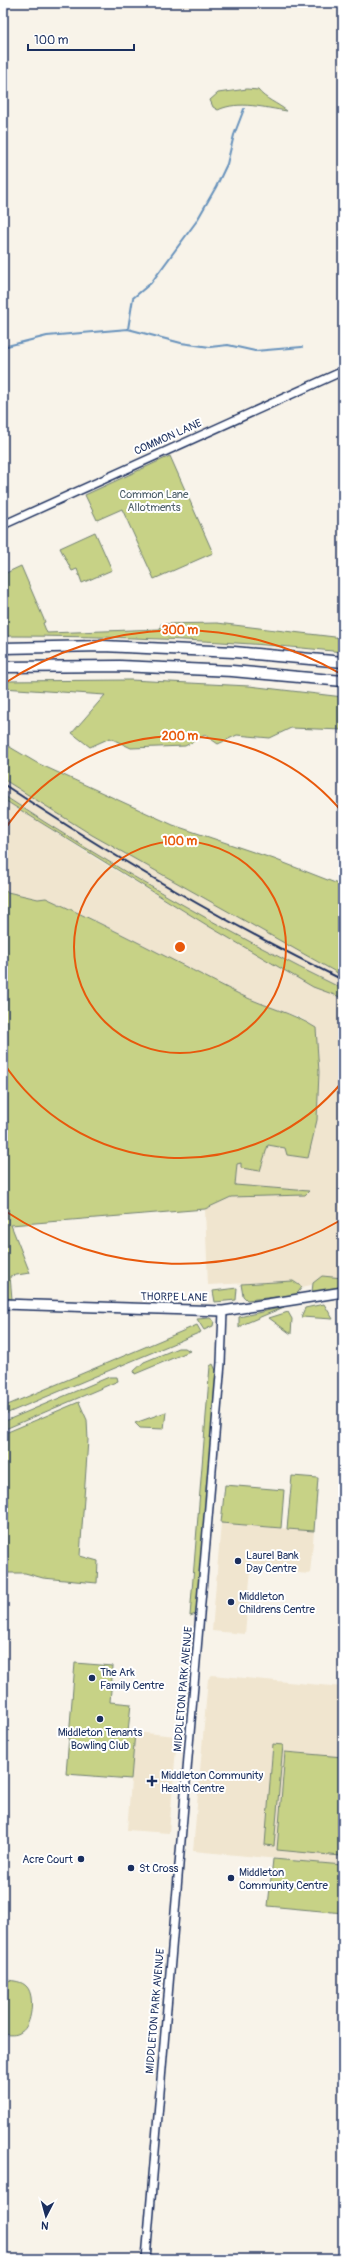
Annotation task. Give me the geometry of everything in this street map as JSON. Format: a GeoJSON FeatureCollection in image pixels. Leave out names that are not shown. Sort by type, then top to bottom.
{"type":"FeatureCollection","features":[{"type":"Feature","properties":{"kind":"highway"},"geometry":{"type":"LineString","coordinates":[[3,648],[103,646],[234,652],[343,662]]}},
{"type":"Feature","properties":{"kind":"highway"},"geometry":{"type":"LineString","coordinates":[[3,667],[120,666],[232,671],[343,681]]}},
{"type":"Feature","properties":{"kind":"main road","name":"THORPE LANE"},"geometry":{"type":"LineString","coordinates":[[3,1304],[223,1311],[343,1292]]}},
{"type":"Feature","properties":{"kind":"street","name":"COMMON LANE"},"geometry":{"type":"LineString","coordinates":[[3,525],[343,371]]}},
{"type":"Feature","properties":{"kind":"street","name":"MIDDLETON PARK AVENUE"},"geometry":{"type":"LineString","coordinates":[[146,2259],[222,1363],[223,1311]]}},
{"type":"Feature","properties":{"kind":"shaded area"},"geometry":{"type":"Polygon","coordinates":[[[3,779],[92,835],[343,976],[343,989],[233,934],[94,853],[3,795],[3,779]]]}},
{"type":"Feature","properties":{"kind":"shaded area"},"geometry":{"type":"Polygon","coordinates":[[[3,799],[100,861],[210,927],[313,987],[343,998],[343,1235],[341,1235],[340,1238],[343,1239],[343,1278],[322,1276],[311,1285],[302,1287],[293,1281],[208,1285],[205,1209],[231,1197],[305,1195],[309,1191],[235,1185],[237,1163],[241,1163],[267,1145],[285,1148],[288,1155],[308,1158],[317,1120],[319,1072],[316,1028],[299,1017],[265,1007],[96,921],[46,898],[38,899],[3,891],[3,799]]]}},
{"type":"Feature","properties":{"kind":"shaded area","name":"Middleton Childrens Centre"},"geometry":{"type":"Polygon","coordinates":[[[221,1523],[314,1531],[310,1574],[251,1569],[245,1634],[212,1631],[221,1523]]]}},
{"type":"Feature","properties":{"kind":"shaded area"},"geometry":{"type":"Polygon","coordinates":[[[212,1675],[343,1687],[343,1865],[193,1851],[208,1679],[212,1675]]]}},
{"type":"Feature","properties":{"kind":"shaded area","name":"Middleton Community Health Centre"},"geometry":{"type":"Polygon","coordinates":[[[135,1732],[177,1736],[169,1833],[127,1830],[135,1732]]]}},
{"type":"Feature","properties":{"kind":"green space"},"geometry":{"type":"Polygon","coordinates":[[[247,89],[258,90],[264,96],[287,111],[243,105],[226,107],[218,110],[213,107],[210,100],[218,93],[247,89]]]}},
{"type":"Feature","properties":{"kind":"green space","name":"Common Lane Allotments"},"geometry":{"type":"Polygon","coordinates":[[[170,456],[213,553],[154,579],[122,509],[97,520],[85,495],[170,456]]]}},
{"type":"Feature","properties":{"kind":"green space"},"geometry":{"type":"Polygon","coordinates":[[[95,532],[112,570],[82,583],[77,569],[72,571],[60,548],[95,532]]]}},
{"type":"Feature","properties":{"kind":"green space"},"geometry":{"type":"Polygon","coordinates":[[[21,566],[45,622],[43,623],[47,633],[160,629],[161,624],[217,623],[343,638],[343,652],[258,644],[216,642],[88,637],[3,636],[3,567],[6,573],[21,566]]]}},
{"type":"Feature","properties":{"kind":"green space"},"geometry":{"type":"Polygon","coordinates":[[[130,680],[249,686],[343,697],[343,730],[291,728],[270,738],[237,735],[218,744],[205,735],[185,746],[131,748],[110,738],[90,747],[72,733],[105,695],[3,688],[3,681],[130,680]]]}},
{"type":"Feature","properties":{"kind":"green space"},"geometry":{"type":"Polygon","coordinates":[[[3,743],[37,763],[173,825],[274,859],[343,886],[343,976],[92,835],[3,779],[3,743]]]}},
{"type":"Feature","properties":{"kind":"green space"},"geometry":{"type":"Polygon","coordinates":[[[3,795],[86,848],[170,898],[256,945],[343,989],[343,998],[313,987],[210,927],[3,799],[3,795]]]}},
{"type":"Feature","properties":{"kind":"green space"},"geometry":{"type":"Polygon","coordinates":[[[3,891],[38,899],[46,898],[120,933],[241,995],[289,1014],[316,1028],[319,1072],[317,1120],[308,1158],[287,1155],[285,1148],[268,1145],[260,1171],[241,1168],[241,1163],[237,1164],[235,1185],[309,1191],[305,1195],[231,1197],[205,1209],[11,1225],[30,1273],[10,1276],[12,1299],[3,1297],[3,891]]]}},
{"type":"Feature","properties":{"kind":"green space"},"geometry":{"type":"Polygon","coordinates":[[[322,1276],[343,1278],[343,1288],[312,1292],[313,1283],[322,1276]]]}},
{"type":"Feature","properties":{"kind":"green space"},"geometry":{"type":"Polygon","coordinates":[[[293,1281],[302,1287],[296,1295],[247,1300],[243,1296],[241,1284],[293,1281]]]}},
{"type":"Feature","properties":{"kind":"green space"},"geometry":{"type":"Polygon","coordinates":[[[237,1288],[236,1300],[215,1302],[213,1291],[237,1288]]]}},
{"type":"Feature","properties":{"kind":"green space"},"geometry":{"type":"Polygon","coordinates":[[[324,1304],[333,1319],[301,1317],[305,1308],[324,1304]]]}},
{"type":"Feature","properties":{"kind":"green space"},"geometry":{"type":"Polygon","coordinates":[[[284,1307],[244,1324],[239,1328],[239,1317],[284,1307]]]}},
{"type":"Feature","properties":{"kind":"green space"},"geometry":{"type":"Polygon","coordinates":[[[288,1312],[292,1319],[291,1334],[269,1318],[288,1312]]]}},
{"type":"Feature","properties":{"kind":"green space"},"geometry":{"type":"Polygon","coordinates":[[[210,1318],[214,1321],[213,1326],[204,1330],[197,1319],[210,1318]]]}},
{"type":"Feature","properties":{"kind":"green space"},"geometry":{"type":"Polygon","coordinates":[[[197,1325],[201,1332],[3,1415],[3,1407],[197,1325]]]}},
{"type":"Feature","properties":{"kind":"green space"},"geometry":{"type":"Polygon","coordinates":[[[178,1348],[185,1348],[190,1351],[135,1374],[134,1371],[144,1362],[178,1348]]]}},
{"type":"Feature","properties":{"kind":"green space"},"geometry":{"type":"Polygon","coordinates":[[[213,1364],[217,1373],[196,1614],[190,1616],[210,1366],[213,1364]]]}},
{"type":"Feature","properties":{"kind":"green space"},"geometry":{"type":"Polygon","coordinates":[[[109,1377],[117,1377],[118,1381],[3,1430],[3,1422],[109,1377]]]}},
{"type":"Feature","properties":{"kind":"green space"},"geometry":{"type":"Polygon","coordinates":[[[79,1402],[87,1420],[88,1440],[80,1556],[98,1561],[97,1583],[43,1578],[25,1573],[3,1573],[3,1434],[79,1402]]]}},
{"type":"Feature","properties":{"kind":"green space"},"geometry":{"type":"Polygon","coordinates":[[[166,1412],[164,1429],[140,1428],[135,1423],[166,1412]]]}},
{"type":"Feature","properties":{"kind":"green space"},"geometry":{"type":"Polygon","coordinates":[[[292,1476],[318,1478],[314,1531],[287,1529],[292,1476]]]}},
{"type":"Feature","properties":{"kind":"green space"},"geometry":{"type":"Polygon","coordinates":[[[225,1485],[284,1490],[281,1528],[221,1523],[225,1485]]]}},
{"type":"Feature","properties":{"kind":"green space","name":"Middleton Tenants Bowling Club"},"geometry":{"type":"Polygon","coordinates":[[[75,1663],[113,1666],[110,1702],[131,1704],[128,1731],[135,1732],[131,1779],[66,1774],[75,1663]]]}},
{"type":"Feature","properties":{"kind":"green space"},"geometry":{"type":"Polygon","coordinates":[[[273,1744],[283,1745],[274,1846],[265,1845],[273,1744]]]}},
{"type":"Feature","properties":{"kind":"green space"},"geometry":{"type":"Polygon","coordinates":[[[285,1752],[343,1757],[341,1856],[277,1850],[285,1752]]]}},
{"type":"Feature","properties":{"kind":"green space"},"geometry":{"type":"Polygon","coordinates":[[[273,1859],[343,1865],[343,1913],[268,1906],[273,1859]]]}},
{"type":"Feature","properties":{"kind":"green space"},"geometry":{"type":"Polygon","coordinates":[[[7,1980],[25,1985],[31,1997],[32,2004],[28,2024],[25,2029],[15,2035],[3,2034],[7,1980]]]}},
{"type":"Feature","properties":{"kind":"waterway"},"geometry":{"type":"LineString","coordinates":[[128,329],[133,298],[151,283],[196,222],[216,187],[227,164],[234,135],[244,109]]}},
{"type":"Feature","properties":{"kind":"waterway"},"geometry":{"type":"LineString","coordinates":[[3,347],[47,336],[128,329],[181,343],[210,347],[228,345],[255,351],[302,347]]}},
{"type":"Feature","properties":{"kind":"railway"},"geometry":{"type":"LineString","coordinates":[[3,784],[127,863],[170,888],[255,935],[343,980]]}},
{"type":"Feature","properties":{"kind":"place","name":"Laurel Bank Day Centre"},"geometry":{"type":"Point","coordinates":[238,1561]}},
{"type":"Feature","properties":{"kind":"place","name":"Middleton Childrens Centre"},"geometry":{"type":"Point","coordinates":[231,1602]}},
{"type":"Feature","properties":{"kind":"place","name":"The Ark Family Centre"},"geometry":{"type":"Point","coordinates":[92,1678]}},
{"type":"Feature","properties":{"kind":"place","name":"Middleton Tenants Bowling Club"},"geometry":{"type":"Point","coordinates":[100,1719]}},
{"type":"Feature","properties":{"kind":"place","name":"Middleton Community Health Centre"},"geometry":{"type":"Point","coordinates":[152,1781]}},
{"type":"Feature","properties":{"kind":"place","name":"Acre Court"},"geometry":{"type":"Point","coordinates":[81,1859]}},
{"type":"Feature","properties":{"kind":"place","name":"St Cross"},"geometry":{"type":"Point","coordinates":[131,1868]}},
{"type":"Feature","properties":{"kind":"place","name":"Middleton Community Centre"},"geometry":{"type":"Point","coordinates":[231,1878]}}]}
